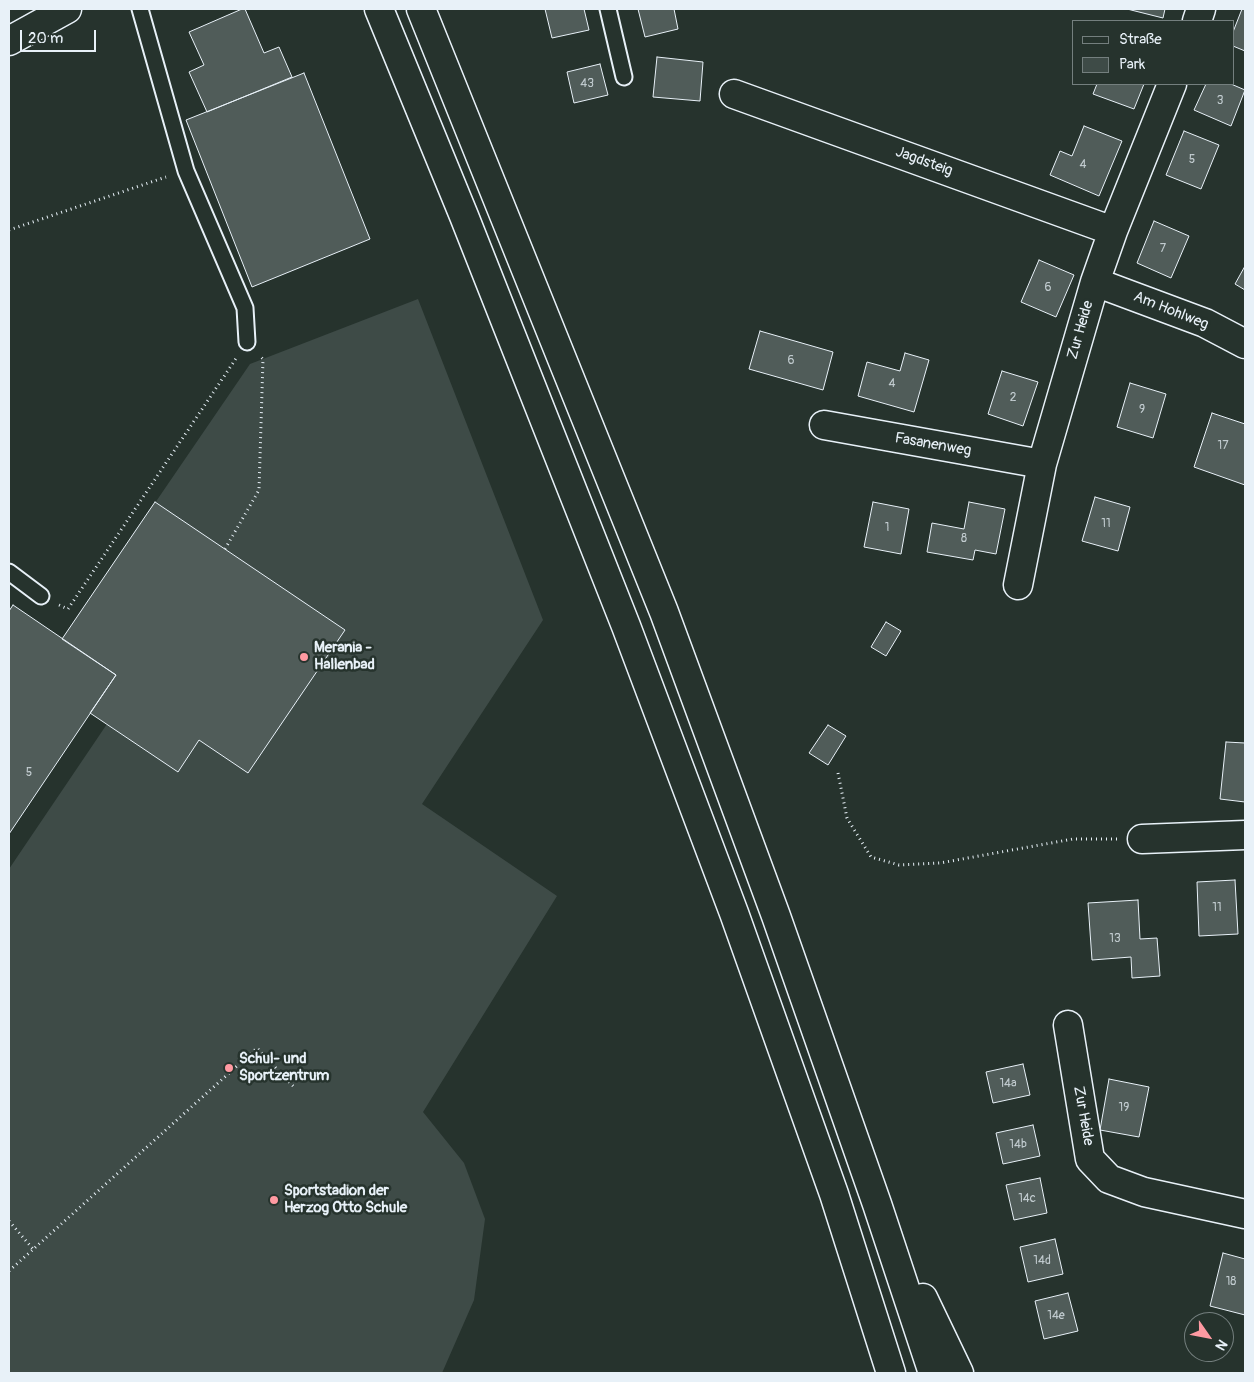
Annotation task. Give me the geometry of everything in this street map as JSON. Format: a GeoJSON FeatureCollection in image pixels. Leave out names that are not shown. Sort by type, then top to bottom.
{"type":"FeatureCollection","features":[{"type":"Feature","properties":{"kind":"main road"},"geometry":{"type":"LineString","coordinates":[[9,42],[67,9]]}},
{"type":"Feature","properties":{"kind":"main road"},"geometry":{"type":"LineString","coordinates":[[379,9],[464,216],[626,626],[727,895],[834,1194],[891,1373]]}},
{"type":"Feature","properties":{"kind":"main road"},"geometry":{"type":"LineString","coordinates":[[421,9],[664,612],[776,916],[877,1204],[933,1373]]}},
{"type":"Feature","properties":{"kind":"main road","name":"Zur Heide"},"geometry":{"type":"LineString","coordinates":[[1018,585],[1042,464],[1095,282],[1113,231],[1172,85]]}},
{"type":"Feature","properties":{"kind":"main road","name":"Jagdsteig"},"geometry":{"type":"LineString","coordinates":[[734,94],[1113,231]]}},
{"type":"Feature","properties":{"kind":"main road","name":"Am Hohlweg"},"geometry":{"type":"LineString","coordinates":[[1095,282],[1205,323],[1245,344]]}},
{"type":"Feature","properties":{"kind":"main road","name":"Fasanenweg"},"geometry":{"type":"LineString","coordinates":[[824,425],[1042,464]]}},
{"type":"Feature","properties":{"kind":"main road"},"geometry":{"type":"LineString","coordinates":[[1142,839],[1245,835]]}},
{"type":"Feature","properties":{"kind":"main road","name":"Zur Heide"},"geometry":{"type":"LineString","coordinates":[[1068,1026],[1090,1159],[1109,1179],[1144,1192],[1245,1214]]}},
{"type":"Feature","properties":{"kind":"main road"},"geometry":{"type":"LineString","coordinates":[[877,1204],[959,1373]]}},
{"type":"Feature","properties":{"kind":"lane"},"geometry":{"type":"LineString","coordinates":[[140,9],[186,171],[245,308],[247,342]]}},
{"type":"Feature","properties":{"kind":"lane"},"geometry":{"type":"LineString","coordinates":[[608,9],[624,77]]}},
{"type":"Feature","properties":{"kind":"lane"},"geometry":{"type":"LineString","coordinates":[[9,572],[41,596]]}},
{"type":"Feature","properties":{"kind":"path"},"geometry":{"type":"LineString","coordinates":[[9,230],[186,171]]}},
{"type":"Feature","properties":{"kind":"path"},"geometry":{"type":"LineString","coordinates":[[41,596],[68,609],[247,342],[263,360],[260,490],[225,549]]}},
{"type":"Feature","properties":{"kind":"path"},"geometry":{"type":"LineString","coordinates":[[838,773],[847,818],[871,857],[899,866],[940,863],[1073,839],[1142,839]]}},
{"type":"Feature","properties":{"kind":"path"},"geometry":{"type":"LineString","coordinates":[[9,1271],[257,1048],[294,1088]]}},
{"type":"Feature","properties":{"kind":"path"},"geometry":{"type":"LineString","coordinates":[[9,1221],[33,1250]]}},
{"type":"Feature","properties":{"kind":"green space"},"geometry":{"type":"Polygon","coordinates":[[[418,299],[543,620],[422,804],[557,896],[423,1112],[464,1163],[485,1219],[474,1300],[442,1373],[9,1373],[9,869],[107,724],[90,713],[62,639],[250,364],[418,299]]]}},
{"type":"Feature","properties":{"kind":"building"},"geometry":{"type":"Polygon","coordinates":[[[245,9],[264,53],[279,47],[292,77],[207,112],[189,72],[204,65],[189,32],[245,9]]]}},
{"type":"Feature","properties":{"kind":"building"},"geometry":{"type":"Polygon","coordinates":[[[545,9],[584,9],[589,30],[552,38],[545,9]]]}},
{"type":"Feature","properties":{"kind":"building"},"geometry":{"type":"Polygon","coordinates":[[[638,9],[674,9],[678,29],[645,37],[638,9]]]}},
{"type":"Feature","properties":{"kind":"building"},"geometry":{"type":"Polygon","coordinates":[[[1127,9],[1165,9],[1163,18],[1127,9]]]}},
{"type":"Feature","properties":{"kind":"building"},"geometry":{"type":"Polygon","coordinates":[[[1242,9],[1245,9],[1245,51],[1234,46],[1234,29],[1242,9]]]}},
{"type":"Feature","properties":{"kind":"building"},"geometry":{"type":"Polygon","coordinates":[[[657,57],[703,62],[700,101],[653,97],[657,57]]]}},
{"type":"Feature","properties":{"kind":"building"},"geometry":{"type":"Polygon","coordinates":[[[600,64],[608,95],[574,103],[567,72],[600,64]]]}},
{"type":"Feature","properties":{"kind":"building"},"geometry":{"type":"Polygon","coordinates":[[[304,73],[370,239],[252,287],[186,120],[304,73]]]}},
{"type":"Feature","properties":{"kind":"building"},"geometry":{"type":"Polygon","coordinates":[[[1097,85],[1144,85],[1134,109],[1093,94],[1097,85]]]}},
{"type":"Feature","properties":{"kind":"building"},"geometry":{"type":"Polygon","coordinates":[[[1206,85],[1233,85],[1245,90],[1231,126],[1194,110],[1206,85]]]}},
{"type":"Feature","properties":{"kind":"building"},"geometry":{"type":"Polygon","coordinates":[[[1084,126],[1122,141],[1099,196],[1050,175],[1060,151],[1072,156],[1084,126]]]}},
{"type":"Feature","properties":{"kind":"building"},"geometry":{"type":"Polygon","coordinates":[[[1184,131],[1219,145],[1201,189],[1166,175],[1184,131]]]}},
{"type":"Feature","properties":{"kind":"building"},"geometry":{"type":"Polygon","coordinates":[[[1154,221],[1189,236],[1171,278],[1137,263],[1154,221]]]}},
{"type":"Feature","properties":{"kind":"building"},"geometry":{"type":"Polygon","coordinates":[[[1039,260],[1074,275],[1056,317],[1021,302],[1039,260]]]}},
{"type":"Feature","properties":{"kind":"building"},"geometry":{"type":"Polygon","coordinates":[[[1245,266],[1245,290],[1235,284],[1245,266]]]}},
{"type":"Feature","properties":{"kind":"building"},"geometry":{"type":"Polygon","coordinates":[[[760,331],[833,352],[823,390],[749,369],[760,331]]]}},
{"type":"Feature","properties":{"kind":"building"},"geometry":{"type":"Polygon","coordinates":[[[905,353],[929,360],[914,412],[858,396],[867,362],[900,371],[905,353]]]}},
{"type":"Feature","properties":{"kind":"building"},"geometry":{"type":"Polygon","coordinates":[[[1002,371],[1038,382],[1023,426],[988,414],[1002,371]]]}},
{"type":"Feature","properties":{"kind":"building"},"geometry":{"type":"Polygon","coordinates":[[[1130,383],[1166,394],[1153,438],[1117,427],[1130,383]]]}},
{"type":"Feature","properties":{"kind":"building"},"geometry":{"type":"Polygon","coordinates":[[[1212,413],[1245,424],[1245,485],[1194,467],[1212,413]]]}},
{"type":"Feature","properties":{"kind":"building"},"geometry":{"type":"Polygon","coordinates":[[[1095,497],[1130,507],[1118,551],[1082,541],[1095,497]]]}},
{"type":"Feature","properties":{"kind":"building"},"geometry":{"type":"Polygon","coordinates":[[[155,502],[345,630],[248,773],[199,740],[178,772],[90,713],[116,675],[62,639],[155,502]]]}},
{"type":"Feature","properties":{"kind":"building"},"geometry":{"type":"Polygon","coordinates":[[[873,502],[909,509],[901,554],[864,547],[873,502]]]}},
{"type":"Feature","properties":{"kind":"building"},"geometry":{"type":"Polygon","coordinates":[[[969,502],[1005,509],[996,554],[975,550],[973,560],[927,552],[932,523],[964,529],[969,502]]]}},
{"type":"Feature","properties":{"kind":"building"},"geometry":{"type":"Polygon","coordinates":[[[13,605],[116,675],[9,834],[9,611],[13,605]]]}},
{"type":"Feature","properties":{"kind":"building"},"geometry":{"type":"Polygon","coordinates":[[[886,622],[901,631],[886,656],[871,647],[886,622]]]}},
{"type":"Feature","properties":{"kind":"building"},"geometry":{"type":"Polygon","coordinates":[[[828,725],[846,736],[828,765],[809,753],[828,725]]]}},
{"type":"Feature","properties":{"kind":"building"},"geometry":{"type":"Polygon","coordinates":[[[1226,742],[1245,743],[1245,802],[1220,799],[1226,742]]]}},
{"type":"Feature","properties":{"kind":"building"},"geometry":{"type":"Polygon","coordinates":[[[1235,880],[1238,934],[1199,936],[1197,882],[1235,880]]]}},
{"type":"Feature","properties":{"kind":"building"},"geometry":{"type":"Polygon","coordinates":[[[1138,900],[1140,939],[1157,938],[1160,976],[1132,978],[1131,957],[1092,960],[1088,903],[1138,900]]]}},
{"type":"Feature","properties":{"kind":"building"},"geometry":{"type":"Polygon","coordinates":[[[1023,1064],[1030,1095],[993,1103],[986,1072],[1023,1064]]]}},
{"type":"Feature","properties":{"kind":"building"},"geometry":{"type":"Polygon","coordinates":[[[1109,1079],[1149,1087],[1139,1137],[1100,1130],[1109,1079]]]}},
{"type":"Feature","properties":{"kind":"building"},"geometry":{"type":"Polygon","coordinates":[[[1033,1125],[1040,1156],[1003,1164],[996,1133],[1033,1125]]]}},
{"type":"Feature","properties":{"kind":"building"},"geometry":{"type":"Polygon","coordinates":[[[1040,1178],[1047,1213],[1014,1220],[1006,1185],[1040,1178]]]}},
{"type":"Feature","properties":{"kind":"building"},"geometry":{"type":"Polygon","coordinates":[[[1055,1239],[1063,1274],[1028,1282],[1020,1247],[1055,1239]]]}},
{"type":"Feature","properties":{"kind":"building"},"geometry":{"type":"Polygon","coordinates":[[[1223,1253],[1245,1259],[1245,1315],[1210,1306],[1223,1253]]]}},
{"type":"Feature","properties":{"kind":"building"},"geometry":{"type":"Polygon","coordinates":[[[1068,1293],[1078,1331],[1044,1339],[1035,1301],[1068,1293]]]}},
{"type":"Feature","properties":{"kind":"place","name":"Merania - Hallenbad"},"geometry":{"type":"Point","coordinates":[304,657]}},
{"type":"Feature","properties":{"kind":"place","name":"Schul- und Sportzentrum"},"geometry":{"type":"Point","coordinates":[229,1068]}},
{"type":"Feature","properties":{"kind":"place","name":"Sportstadion der Herzog Otto Schule"},"geometry":{"type":"Point","coordinates":[274,1200]}}]}
